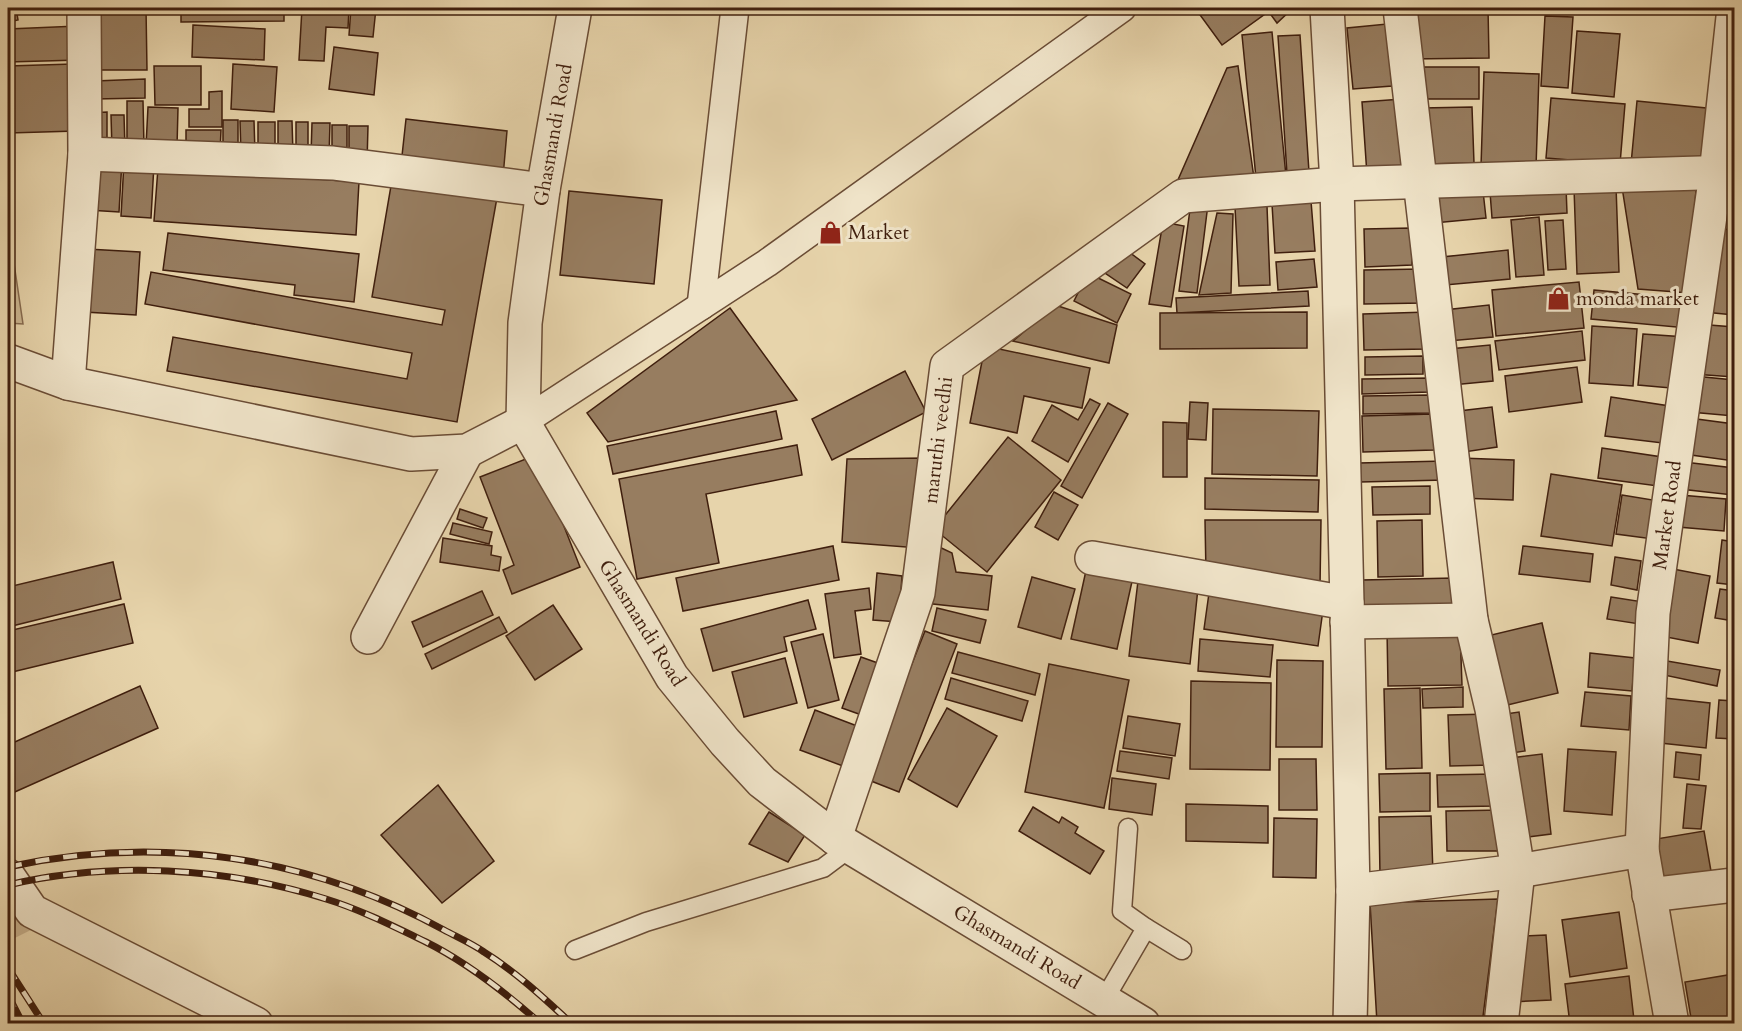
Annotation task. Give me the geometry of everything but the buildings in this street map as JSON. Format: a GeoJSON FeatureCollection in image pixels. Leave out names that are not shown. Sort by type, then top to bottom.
{"type":"FeatureCollection","features":[{"type":"Feature","properties":{"kind":"street"},"geometry":{"type":"LineString","coordinates":[[68,383],[85,154],[84,8]]}},
{"type":"Feature","properties":{"kind":"street","name":"Ghasmandi Road"},"geometry":{"type":"LineString","coordinates":[[575,8],[543,190],[525,323],[523,422],[672,677],[725,742],[762,782],[843,842],[1143,1023]]}},
{"type":"Feature","properties":{"kind":"street"},"geometry":{"type":"LineString","coordinates":[[701,306],[735,8]]}},
{"type":"Feature","properties":{"kind":"street"},"geometry":{"type":"LineString","coordinates":[[8,361],[68,383],[411,454],[467,451],[523,422],[767,263],[1122,8]]}},
{"type":"Feature","properties":{"kind":"street"},"geometry":{"type":"LineString","coordinates":[[1328,8],[1337,184],[1347,612],[1353,891],[1350,1023]]}},
{"type":"Feature","properties":{"kind":"street"},"geometry":{"type":"LineString","coordinates":[[1400,8],[1422,182],[1471,620],[1492,709],[1518,872],[1501,1023]]}},
{"type":"Feature","properties":{"kind":"street","name":"Market Road"},"geometry":{"type":"LineString","coordinates":[[1672,1023],[1642,850],[1653,613],[1725,173],[1734,8]]}},
{"type":"Feature","properties":{"kind":"street"},"geometry":{"type":"LineString","coordinates":[[85,154],[333,163],[543,190]]}},
{"type":"Feature","properties":{"kind":"street","name":"maruthi veedhi"},"geometry":{"type":"LineString","coordinates":[[843,842],[918,593],[947,366],[1183,196],[1337,184],[1725,173]]}},
{"type":"Feature","properties":{"kind":"street"},"geometry":{"type":"LineString","coordinates":[[368,637],[467,451]]}},
{"type":"Feature","properties":{"kind":"street"},"geometry":{"type":"LineString","coordinates":[[1092,558],[1347,612],[1471,620]]}},
{"type":"Feature","properties":{"kind":"street"},"geometry":{"type":"LineString","coordinates":[[1353,891],[1518,872],[1642,850]]}},
{"type":"Feature","properties":{"kind":"street"},"geometry":{"type":"LineString","coordinates":[[8,876],[32,911],[256,1023]]}},
{"type":"Feature","properties":{"kind":"street"},"geometry":{"type":"LineString","coordinates":[[1649,895],[1734,885]]}},
{"type":"Feature","properties":{"kind":"lane"},"geometry":{"type":"LineString","coordinates":[[1128,828],[1122,911],[1182,950]]}},
{"type":"Feature","properties":{"kind":"lane"},"geometry":{"type":"LineString","coordinates":[[575,950],[646,922],[823,868],[843,842]]}},
{"type":"Feature","properties":{"kind":"lane"},"geometry":{"type":"LineString","coordinates":[[1104,1000],[1146,928]]}},
{"type":"Feature","properties":{"kind":"shaded area"},"geometry":{"type":"Polygon","coordinates":[[[8,223],[23,324],[8,323],[8,223]]]}},
{"type":"Feature","properties":{"kind":"tunnel"},"geometry":{"type":"LineString","coordinates":[[8,923],[32,911]]}},
{"type":"Feature","properties":{"kind":"railway"},"geometry":{"type":"LineString","coordinates":[[8,867],[64,857],[120,853],[176,853],[232,858],[286,869],[340,884],[393,905],[469,943],[519,977],[572,1024]]}},
{"type":"Feature","properties":{"kind":"railway"},"geometry":{"type":"LineString","coordinates":[[8,885],[47,877],[127,870],[208,874],[288,888],[351,908],[442,950],[486,979],[541,1024]]}},
{"type":"Feature","properties":{"kind":"railway"},"geometry":{"type":"LineString","coordinates":[[8,968],[44,1024]]}},
{"type":"Feature","properties":{"kind":"railway"},"geometry":{"type":"LineString","coordinates":[[8,995],[23,1024]]}},
{"type":"Feature","properties":{"kind":"place","name":"Market"},"geometry":{"type":"Point","coordinates":[830,232]}},
{"type":"Feature","properties":{"kind":"place","name":"monda market"},"geometry":{"type":"Point","coordinates":[1558,298]}}]}
